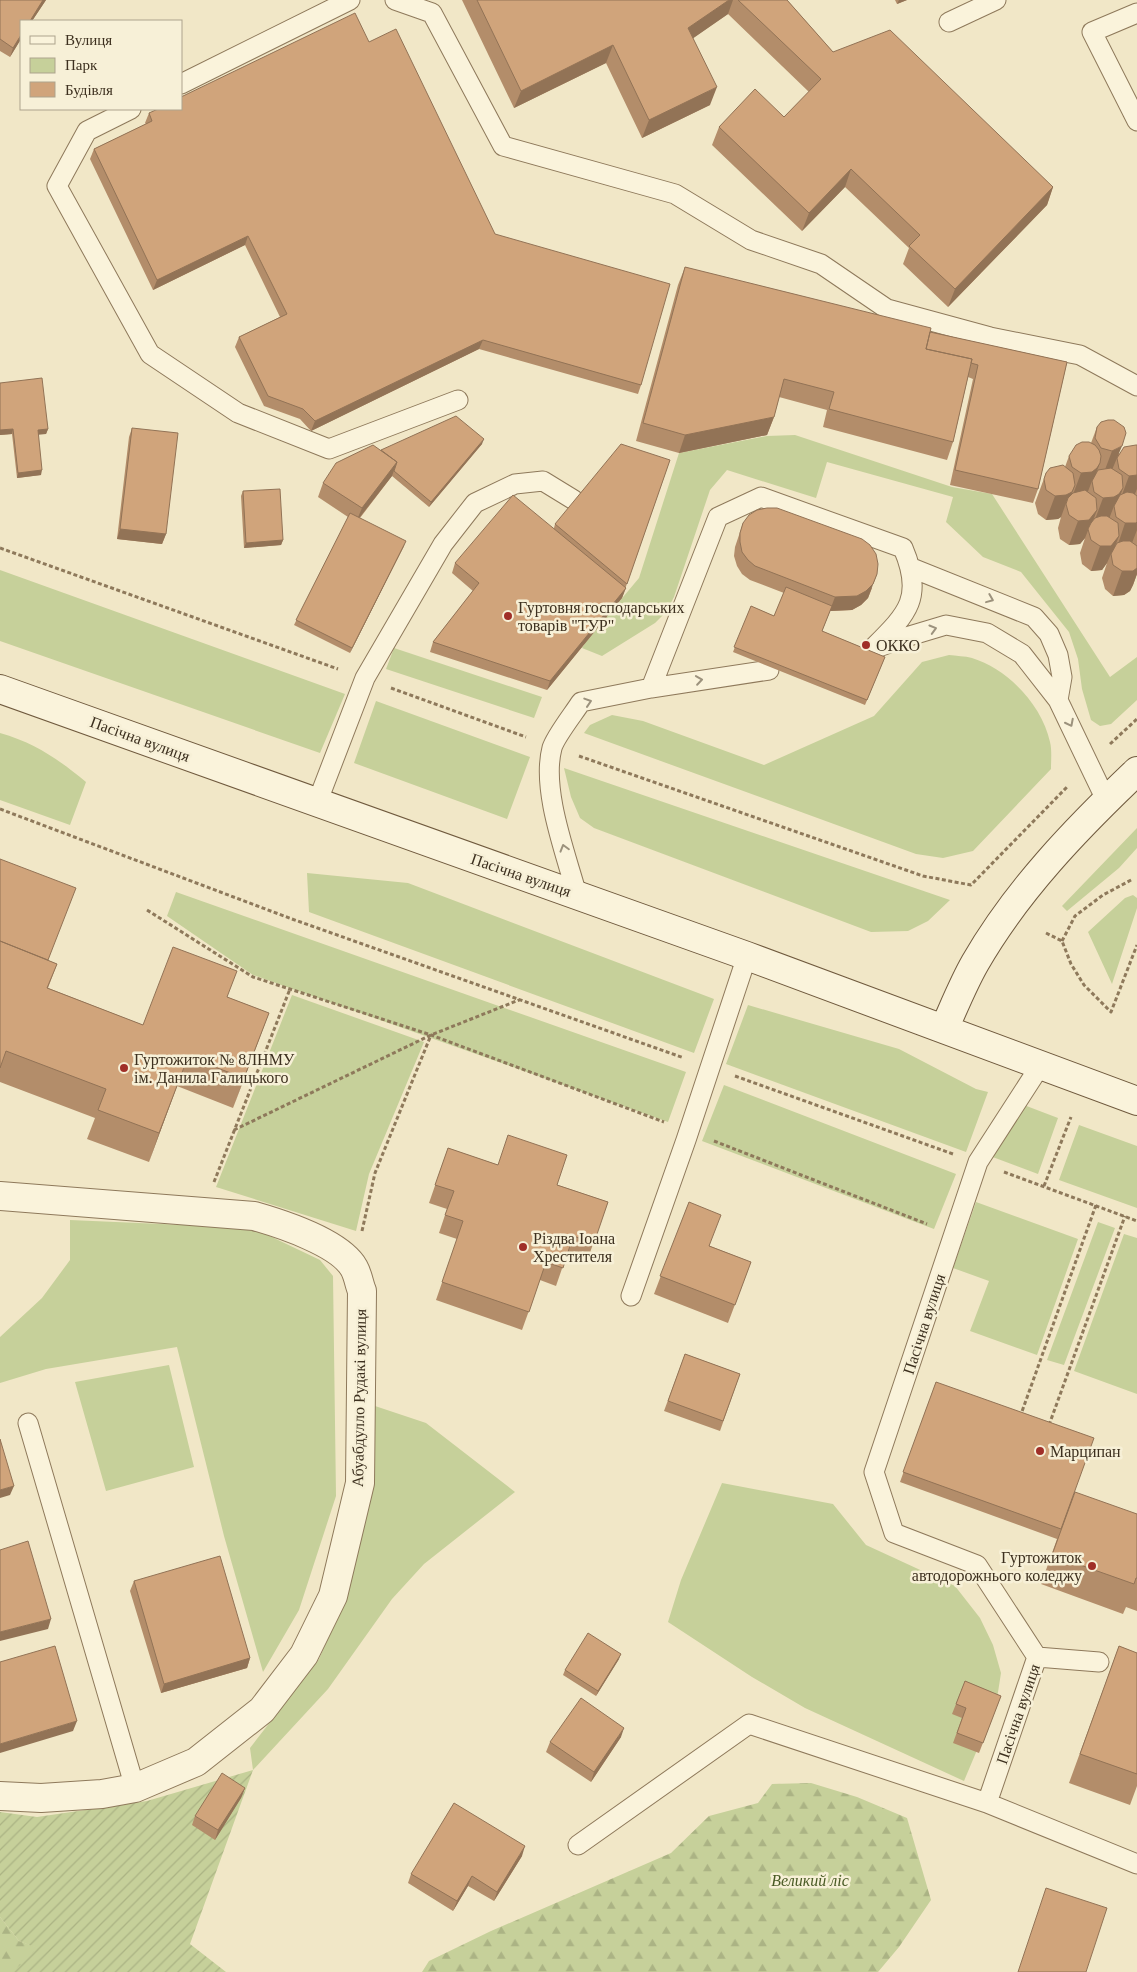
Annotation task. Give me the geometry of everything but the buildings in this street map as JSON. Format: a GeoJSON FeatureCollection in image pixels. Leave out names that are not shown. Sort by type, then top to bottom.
{"type":"FeatureCollection","features":[{"type":"Feature","properties":{"kind":"main road","name":"Пасічна вулиця"},"geometry":{"type":"LineString","coordinates":[[0,689],[747,956],[1137,1101]]}},
{"type":"Feature","properties":{"kind":"main road"},"geometry":{"type":"LineString","coordinates":[[944,1029],[974,964],[1009,909],[1106,800],[1137,771]]}},
{"type":"Feature","properties":{"kind":"main road","name":"Абуабдулло Рудакі вулиця"},"geometry":{"type":"LineString","coordinates":[[0,1196],[254,1216],[281,1223],[337,1250],[354,1268],[362,1291],[360,1483],[334,1596],[304,1655],[262,1710],[196,1762],[135,1788],[102,1794],[49,1797],[0,1796]]}},
{"type":"Feature","properties":{"kind":"lane"},"geometry":{"type":"LineString","coordinates":[[182,84],[350,0]]}},
{"type":"Feature","properties":{"kind":"lane"},"geometry":{"type":"LineString","coordinates":[[395,0],[432,13],[503,146],[675,194],[751,240],[821,264],[887,309],[990,337],[1080,355],[1137,386]]}},
{"type":"Feature","properties":{"kind":"lane"},"geometry":{"type":"LineString","coordinates":[[949,22],[996,0]]}},
{"type":"Feature","properties":{"kind":"lane"},"geometry":{"type":"LineString","coordinates":[[1137,13],[1092,32],[1137,121]]}},
{"type":"Feature","properties":{"kind":"lane"},"geometry":{"type":"LineString","coordinates":[[129,110],[87,131],[57,186],[150,354],[238,413],[329,449],[458,400]]}},
{"type":"Feature","properties":{"kind":"lane"},"geometry":{"type":"LineString","coordinates":[[317,803],[365,678],[443,544],[475,503],[515,484],[543,481],[574,500]]}},
{"type":"Feature","properties":{"kind":"lane"},"geometry":{"type":"LineString","coordinates":[[651,688],[718,517],[761,497],[904,548],[912,568],[913,590],[906,612],[870,650],[946,625],[987,634],[1022,654],[1058,700],[1106,800]]}},
{"type":"Feature","properties":{"kind":"lane"},"geometry":{"type":"LineString","coordinates":[[912,568],[1034,617],[1049,634],[1058,655],[1062,678],[1058,700]]}},
{"type":"Feature","properties":{"kind":"lane"},"geometry":{"type":"LineString","coordinates":[[578,895],[555,817],[550,778],[552,747],[581,702],[651,688],[769,670]]}},
{"type":"Feature","properties":{"kind":"lane"},"geometry":{"type":"LineString","coordinates":[[630,1296],[689,1131],[747,956]]}},
{"type":"Feature","properties":{"kind":"lane","name":"Пасічна вулиця"},"geometry":{"type":"LineString","coordinates":[[987,1803],[1037,1657],[977,1565],[894,1533],[874,1472],[978,1162],[1040,1066]]}},
{"type":"Feature","properties":{"kind":"lane"},"geometry":{"type":"LineString","coordinates":[[28,1423],[135,1788]]}},
{"type":"Feature","properties":{"kind":"lane"},"geometry":{"type":"LineString","coordinates":[[1037,1657],[1099,1662]]}},
{"type":"Feature","properties":{"kind":"lane"},"geometry":{"type":"LineString","coordinates":[[578,1845],[750,1724],[987,1803],[1137,1864]]}},
{"type":"Feature","properties":{"kind":"path"},"geometry":{"type":"LineString","coordinates":[[0,548],[552,747],[923,876],[971,885],[1069,785]]}},
{"type":"Feature","properties":{"kind":"path"},"geometry":{"type":"LineString","coordinates":[[1110,744],[1137,719]]}},
{"type":"Feature","properties":{"kind":"path"},"geometry":{"type":"LineString","coordinates":[[0,809],[292,919],[691,1060]]}},
{"type":"Feature","properties":{"kind":"path"},"geometry":{"type":"LineString","coordinates":[[1062,941],[1074,916],[1103,895],[1133,879]]}},
{"type":"Feature","properties":{"kind":"path"},"geometry":{"type":"LineString","coordinates":[[146,910],[253,977],[431,1035],[689,1131],[953,1235]]}},
{"type":"Feature","properties":{"kind":"path"},"geometry":{"type":"LineString","coordinates":[[1046,933],[1062,941],[1071,964],[1084,985],[1111,1012],[1137,945]]}},
{"type":"Feature","properties":{"kind":"path"},"geometry":{"type":"LineString","coordinates":[[202,1212],[290,989]]}},
{"type":"Feature","properties":{"kind":"path"},"geometry":{"type":"LineString","coordinates":[[234,1130],[431,1035],[519,1000]]}},
{"type":"Feature","properties":{"kind":"path"},"geometry":{"type":"LineString","coordinates":[[354,1268],[375,1173],[431,1035]]}},
{"type":"Feature","properties":{"kind":"path"},"geometry":{"type":"LineString","coordinates":[[726,1073],[978,1162],[1137,1221]]}},
{"type":"Feature","properties":{"kind":"path"},"geometry":{"type":"LineString","coordinates":[[1044,1186],[1071,1117]]}},
{"type":"Feature","properties":{"kind":"path"},"geometry":{"type":"LineString","coordinates":[[1018,1422],[1096,1206]]}},
{"type":"Feature","properties":{"kind":"path"},"geometry":{"type":"LineString","coordinates":[[1047,1432],[1125,1216]]}},
{"type":"Feature","properties":{"kind":"green space"},"geometry":{"type":"Polygon","coordinates":[[[795,435],[952,487],[992,494],[1110,677],[1137,657],[1137,700],[1111,724],[1100,726],[1091,720],[1082,689],[1078,659],[1069,632],[1021,572],[983,557],[946,522],[953,497],[827,462],[816,498],[727,470],[710,490],[674,597],[666,612],[655,623],[602,656],[582,648],[639,578],[679,453],[767,436],[795,435]]]}},
{"type":"Feature","properties":{"kind":"green space"},"geometry":{"type":"Polygon","coordinates":[[[0,570],[345,694],[320,753],[0,641],[0,570]]]}},
{"type":"Feature","properties":{"kind":"green space"},"geometry":{"type":"Polygon","coordinates":[[[394,648],[542,697],[534,718],[386,669],[394,648]]]}},
{"type":"Feature","properties":{"kind":"green space"},"geometry":{"type":"Polygon","coordinates":[[[949,655],[969,657],[985,663],[1022,690],[1040,715],[1046,728],[1051,745],[1051,769],[973,851],[943,858],[916,854],[584,733],[590,725],[612,715],[643,721],[764,765],[874,716],[922,662],[949,655]]]}},
{"type":"Feature","properties":{"kind":"green space"},"geometry":{"type":"Polygon","coordinates":[[[376,701],[530,757],[507,819],[354,763],[376,701]]]}},
{"type":"Feature","properties":{"kind":"green space"},"geometry":{"type":"Polygon","coordinates":[[[0,733],[13,737],[46,753],[86,782],[70,825],[0,800],[0,733]]]}},
{"type":"Feature","properties":{"kind":"green space"},"geometry":{"type":"Polygon","coordinates":[[[564,768],[950,900],[928,921],[908,931],[871,932],[594,828],[580,818],[571,797],[564,768]]]}},
{"type":"Feature","properties":{"kind":"green space"},"geometry":{"type":"Polygon","coordinates":[[[1137,828],[1137,848],[1119,868],[1067,911],[1062,906],[1137,828]]]}},
{"type":"Feature","properties":{"kind":"green space"},"geometry":{"type":"Polygon","coordinates":[[[307,873],[408,883],[714,999],[694,1053],[309,912],[307,873]]]}},
{"type":"Feature","properties":{"kind":"green space"},"geometry":{"type":"Polygon","coordinates":[[[176,892],[686,1072],[668,1122],[253,975],[167,916],[176,892]]]}},
{"type":"Feature","properties":{"kind":"green space"},"geometry":{"type":"Polygon","coordinates":[[[1133,895],[1137,898],[1137,908],[1112,984],[1088,932],[1125,898],[1133,895]]]}},
{"type":"Feature","properties":{"kind":"green space"},"geometry":{"type":"Polygon","coordinates":[[[292,995],[424,1042],[369,1174],[356,1231],[216,1187],[292,995]]]}},
{"type":"Feature","properties":{"kind":"green space"},"geometry":{"type":"Polygon","coordinates":[[[748,1005],[899,1049],[976,1089],[988,1092],[966,1152],[726,1064],[748,1005]]]}},
{"type":"Feature","properties":{"kind":"green space"},"geometry":{"type":"Polygon","coordinates":[[[724,1085],[956,1174],[934,1229],[702,1141],[724,1085]]]}},
{"type":"Feature","properties":{"kind":"green space"},"geometry":{"type":"Polygon","coordinates":[[[1011,1100],[1058,1118],[1038,1174],[990,1156],[1011,1100]]]}},
{"type":"Feature","properties":{"kind":"green space"},"geometry":{"type":"Polygon","coordinates":[[[1079,1125],[1137,1146],[1137,1208],[1059,1180],[1079,1125]]]}},
{"type":"Feature","properties":{"kind":"green space"},"geometry":{"type":"Polygon","coordinates":[[[976,1202],[1078,1239],[1037,1355],[970,1331],[989,1281],[953,1268],[976,1202]]]}},
{"type":"Feature","properties":{"kind":"green space"},"geometry":{"type":"Polygon","coordinates":[[[70,1220],[253,1228],[320,1260],[333,1276],[336,1496],[299,1610],[263,1672],[224,1536],[177,1347],[46,1369],[0,1383],[0,1337],[42,1298],[70,1260],[70,1220]]]}},
{"type":"Feature","properties":{"kind":"green space"},"geometry":{"type":"Polygon","coordinates":[[[1098,1222],[1115,1228],[1064,1365],[1047,1360],[1098,1222]]]}},
{"type":"Feature","properties":{"kind":"green space"},"geometry":{"type":"Polygon","coordinates":[[[1124,1234],[1137,1238],[1137,1394],[1074,1371],[1124,1234]]]}},
{"type":"Feature","properties":{"kind":"green space"},"geometry":{"type":"Polygon","coordinates":[[[169,1365],[194,1467],[106,1491],[75,1382],[169,1365]]]}},
{"type":"Feature","properties":{"kind":"green space"},"geometry":{"type":"Polygon","coordinates":[[[375,1406],[426,1423],[515,1492],[424,1564],[392,1599],[328,1689],[253,1770],[250,1748],[319,1659],[346,1597],[371,1474],[375,1406]]]}},
{"type":"Feature","properties":{"kind":"green space"},"geometry":{"type":"Polygon","coordinates":[[[722,1483],[833,1504],[866,1545],[955,1586],[980,1618],[993,1645],[1001,1673],[996,1705],[964,1781],[805,1708],[752,1677],[668,1622],[681,1580],[722,1483]]]}},
{"type":"Feature","properties":{"kind":"green space"},"geometry":{"type":"Polygon","coordinates":[[[253,1770],[190,1944],[226,1972],[13,1972],[37,1948],[19,1941],[0,1917],[0,1812],[37,1817],[147,1801],[253,1770]]]}},
{"type":"Feature","properties":{"kind":"green space","name":"Великий ліс"},"geometry":{"type":"Polygon","coordinates":[[[811,1783],[857,1797],[907,1818],[931,1900],[899,1947],[878,1972],[422,1972],[429,1961],[491,1931],[671,1853],[709,1816],[758,1803],[772,1784],[811,1783]]]}},
{"type":"Feature","properties":{"kind":"green space"},"geometry":{"type":"Polygon","coordinates":[[[0,1917],[19,1941],[108,1972],[0,1972],[0,1917]]]}},
{"type":"Feature","properties":{"kind":"place","name":"Гуртовня господарських товарів \"ТУР\""},"geometry":{"type":"Point","coordinates":[508,616]}},
{"type":"Feature","properties":{"kind":"place","name":"ОККО"},"geometry":{"type":"Point","coordinates":[866,645]}},
{"type":"Feature","properties":{"kind":"place","name":"Гуртожиток № 8ЛНМУ ім. Данила Галицького"},"geometry":{"type":"Point","coordinates":[124,1068]}},
{"type":"Feature","properties":{"kind":"place","name":"Різдва Іоана Хрестителя"},"geometry":{"type":"Point","coordinates":[523,1247]}},
{"type":"Feature","properties":{"kind":"place","name":"Марципан"},"geometry":{"type":"Point","coordinates":[1040,1451]}},
{"type":"Feature","properties":{"kind":"place","name":"Гуртожиток автодорожнього коледжу"},"geometry":{"type":"Point","coordinates":[1092,1566]}}]}
